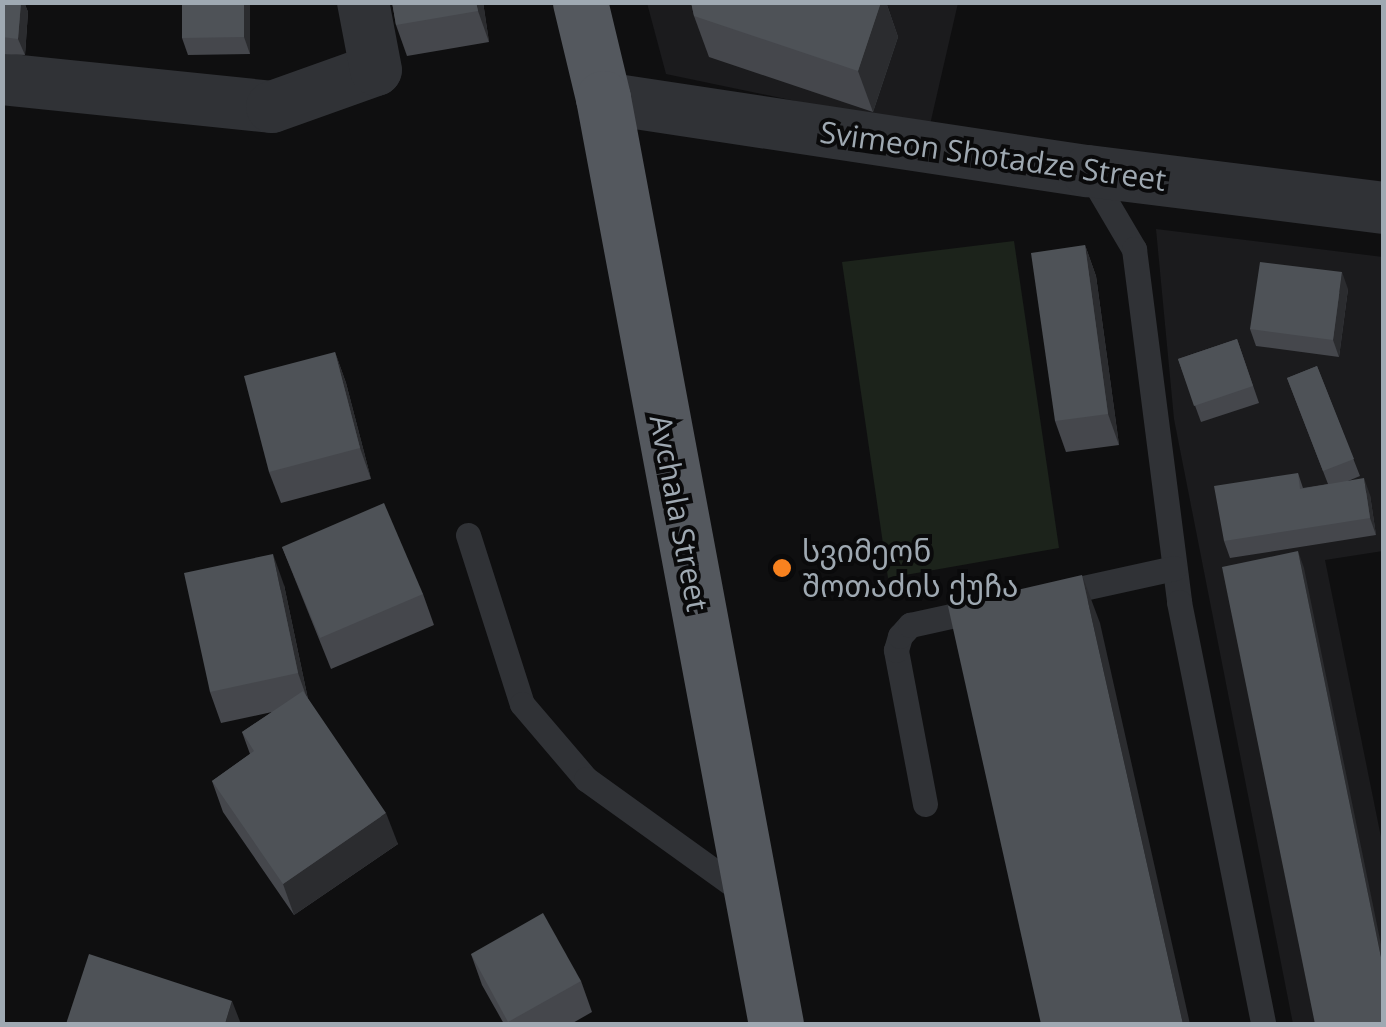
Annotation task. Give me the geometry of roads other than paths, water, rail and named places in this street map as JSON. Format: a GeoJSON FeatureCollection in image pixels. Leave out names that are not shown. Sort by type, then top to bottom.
{"type":"FeatureCollection","features":[{"type":"Feature","properties":{"kind":"highway","name":"Avchala Street"},"geometry":{"type":"LineString","coordinates":[[580,2],[603,98],[776,1024]]}},
{"type":"Feature","properties":{"kind":"street"},"geometry":{"type":"LineString","coordinates":[[2,79],[272,106],[376,70],[362,2]]}},
{"type":"Feature","properties":{"kind":"street","name":"Svimeon Shotadze Street"},"geometry":{"type":"LineString","coordinates":[[603,98],[1088,171],[1384,208]]}},
{"type":"Feature","properties":{"kind":"lane"},"geometry":{"type":"LineString","coordinates":[[1088,171],[1134,250],[1174,568],[1263,1024]]}},
{"type":"Feature","properties":{"kind":"lane"},"geometry":{"type":"LineString","coordinates":[[468,535],[522,704],[586,779],[753,899]]}},
{"type":"Feature","properties":{"kind":"lane"},"geometry":{"type":"LineString","coordinates":[[925,804],[896,650],[900,636],[910,625],[1174,568]]}},
{"type":"Feature","properties":{"kind":"place","name":"სვიმეონ შოთაძის ქუჩა"},"geometry":{"type":"Point","coordinates":[782,568]}}]}
